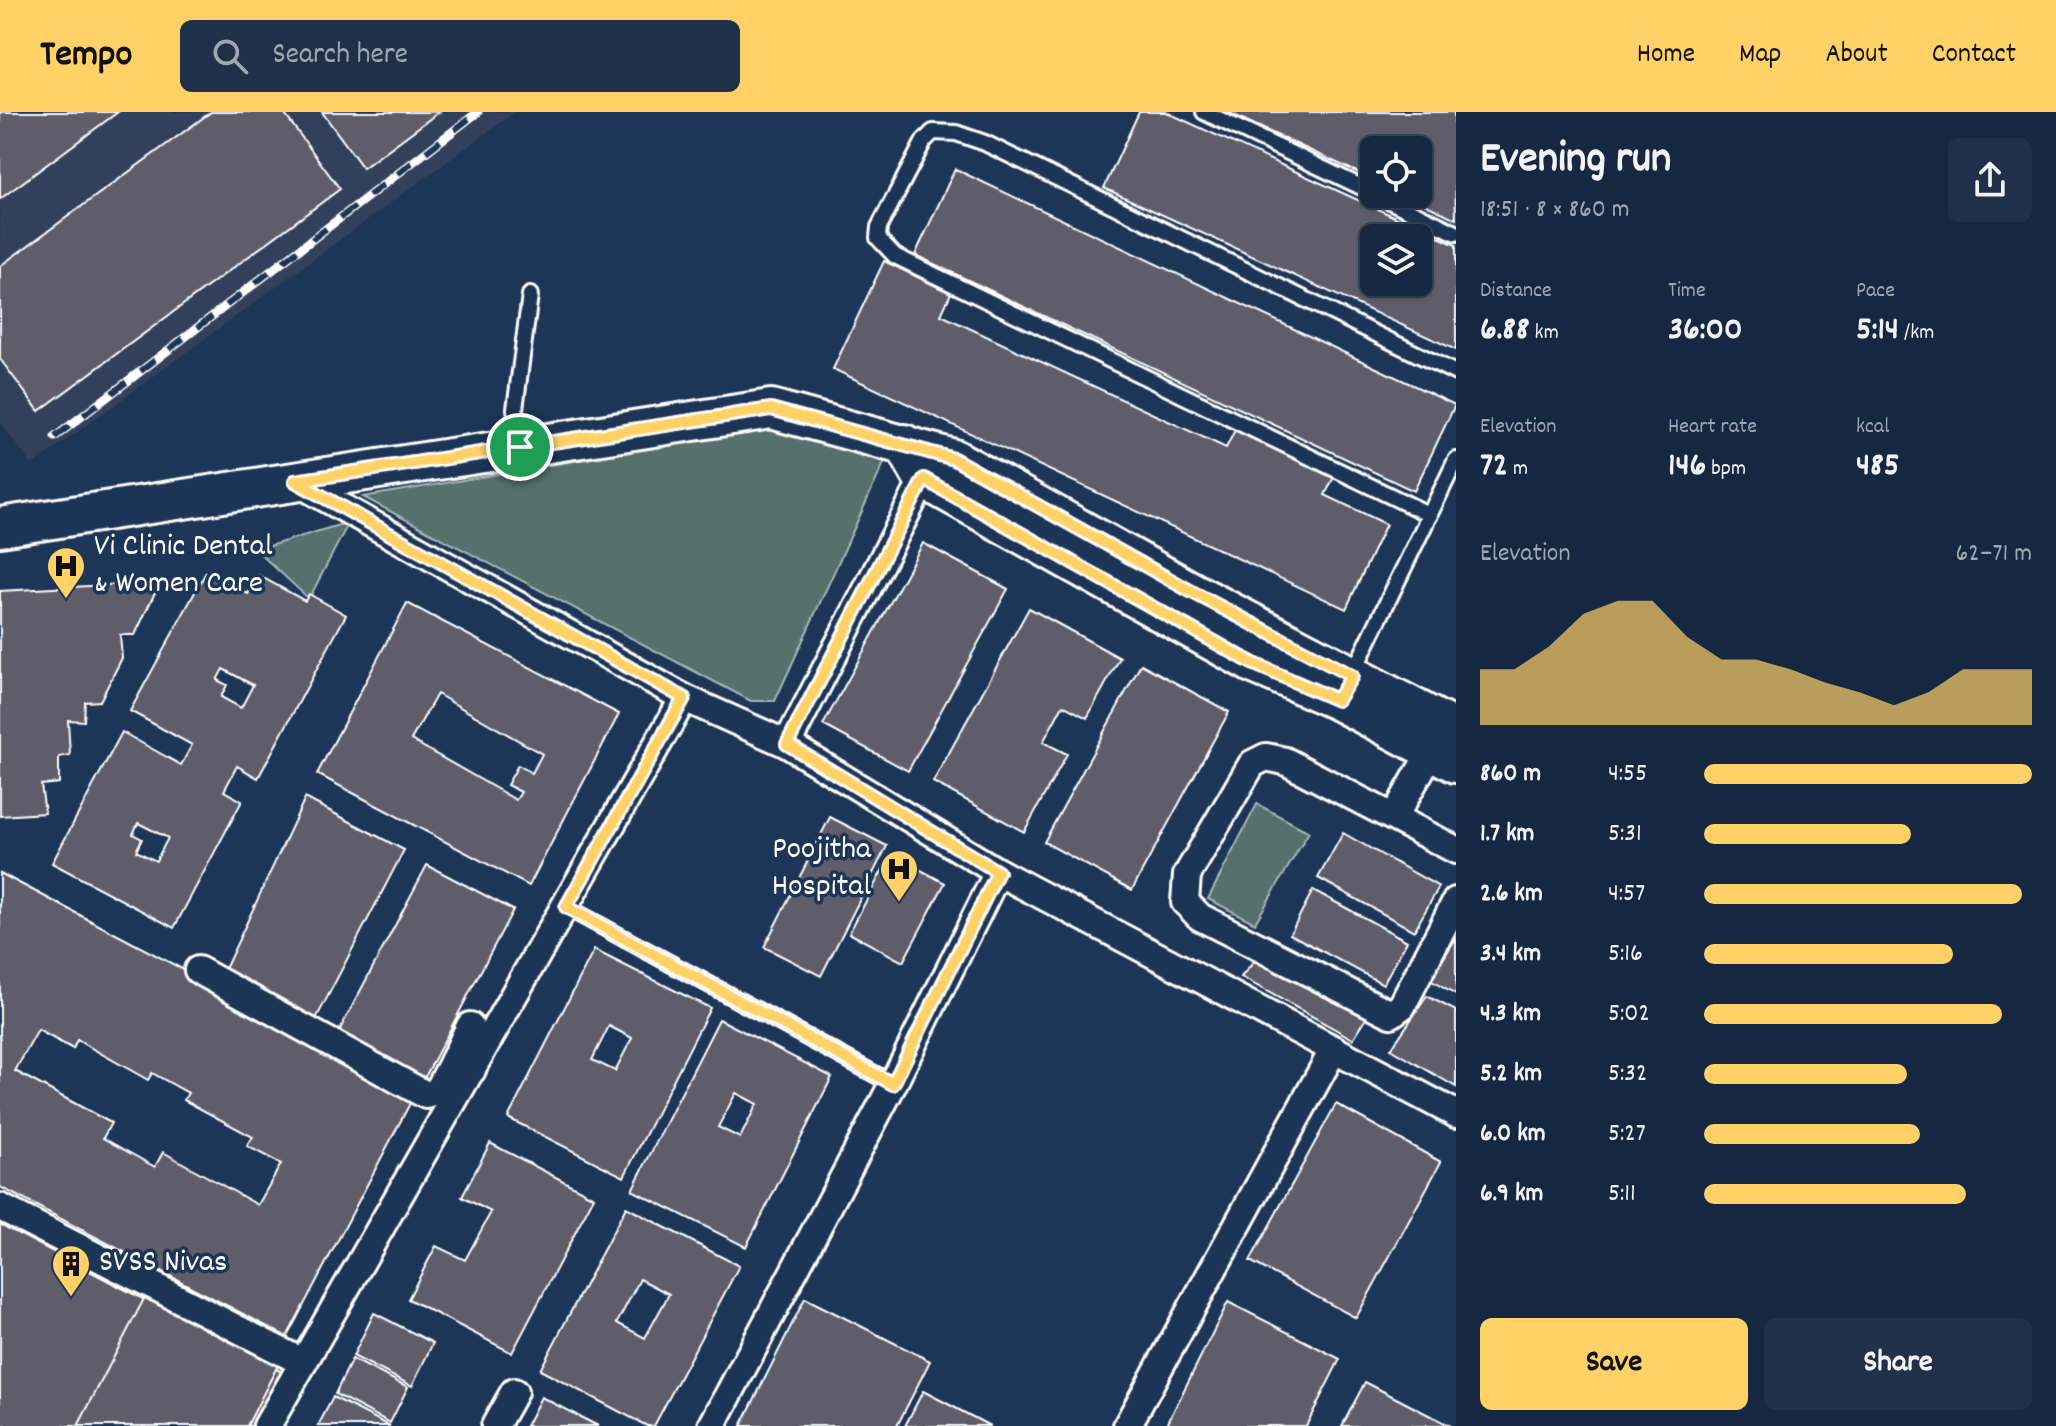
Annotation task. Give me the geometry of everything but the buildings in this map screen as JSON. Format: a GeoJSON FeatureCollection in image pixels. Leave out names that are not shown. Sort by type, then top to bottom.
{"type":"FeatureCollection","features":[{"type":"Feature","properties":{"kind":"street"},"geometry":{"type":"LineString","coordinates":[[0,527],[771,409],[954,459],[1194,593],[1344,688],[1448,747],[1394,817]]}},
{"type":"Feature","properties":{"kind":"street"},"geometry":{"type":"LineString","coordinates":[[904,444],[924,479],[1252,663],[1344,688]]}},
{"type":"Feature","properties":{"kind":"street"},"geometry":{"type":"LineString","coordinates":[[787,744],[924,479]]}},
{"type":"Feature","properties":{"kind":"street"},"geometry":{"type":"LineString","coordinates":[[295,481],[684,698],[787,744],[998,872],[1456,1114]]}},
{"type":"Feature","properties":{"kind":"street"},"geometry":{"type":"LineString","coordinates":[[198,970],[426,1095],[438,1091],[566,907],[684,698]]}},
{"type":"Feature","properties":{"kind":"street"},"geometry":{"type":"LineString","coordinates":[[1456,850],[1285,761],[1266,757],[1252,764],[1187,875],[1185,902],[1200,917],[1391,1014],[1402,1006],[1456,901]]}},
{"type":"Feature","properties":{"kind":"street"},"geometry":{"type":"LineString","coordinates":[[712,1426],[893,1084],[998,872]]}},
{"type":"Feature","properties":{"kind":"street"},"geometry":{"type":"LineString","coordinates":[[1127,1426],[1334,1049]]}},
{"type":"Feature","properties":{"kind":"street"},"geometry":{"type":"LineString","coordinates":[[267,1426],[469,1050]]}},
{"type":"Feature","properties":{"kind":"street"},"geometry":{"type":"LineString","coordinates":[[0,1207],[302,1362]]}},
{"type":"Feature","properties":{"kind":"street"},"geometry":{"type":"LineString","coordinates":[[495,1426],[514,1392]]}},
{"type":"Feature","properties":{"kind":"lane"},"geometry":{"type":"LineString","coordinates":[[1204,112],[1360,187]]}},
{"type":"Feature","properties":{"kind":"lane"},"geometry":{"type":"LineString","coordinates":[[1430,515],[895,256],[878,238],[879,227],[924,141],[933,132],[956,133],[985,143],[1456,373]]}},
{"type":"Feature","properties":{"kind":"lane"},"geometry":{"type":"LineString","coordinates":[[1404,208],[1456,233]]}},
{"type":"Feature","properties":{"kind":"lane"},"geometry":{"type":"LineString","coordinates":[[520,447],[515,409],[530,295]]}},
{"type":"Feature","properties":{"kind":"lane"},"geometry":{"type":"LineString","coordinates":[[1344,688],[1456,460]]}},
{"type":"Feature","properties":{"kind":"lane"},"geometry":{"type":"LineString","coordinates":[[566,907],[893,1084]]}},
{"type":"Feature","properties":{"kind":"shaded area"},"geometry":{"type":"Polygon","coordinates":[[[0,112],[515,112],[32,465],[0,423],[0,112]]]}},
{"type":"Feature","properties":{"kind":"green space"},"geometry":{"type":"Polygon","coordinates":[[[762,429],[890,450],[775,701],[751,701],[363,497],[762,429]]]}},
{"type":"Feature","properties":{"kind":"green space"},"geometry":{"type":"Polygon","coordinates":[[[349,522],[309,599],[256,550],[349,522]]]}},
{"type":"Feature","properties":{"kind":"green space"},"geometry":{"type":"Polygon","coordinates":[[[1257,804],[1309,832],[1255,923],[1208,899],[1257,804]]]}},
{"type":"Feature","properties":{"kind":"railway"},"geometry":{"type":"LineString","coordinates":[[55,437],[478,112]]}},
{"type":"Feature","properties":{"kind":"place","name":"Vi Clinic Dental & Women Care"},"geometry":{"type":"Point","coordinates":[66,600]}},
{"type":"Feature","properties":{"kind":"place","name":"Poojitha Hospital"},"geometry":{"type":"Point","coordinates":[899,903]}},
{"type":"Feature","properties":{"kind":"place","name":"SVSS Nivas"},"geometry":{"type":"Point","coordinates":[71,1298]}},
{"type":"Feature","properties":{"kind":"route"},"geometry":{"type":"LineString","coordinates":[[771,409],[904,444],[954,459],[1194,593],[1352,676],[1337,700],[1252,663],[924,479],[787,744],[998,872],[893,1084],[566,907],[684,698],[295,481],[520,447],[771,409]]}}]}
